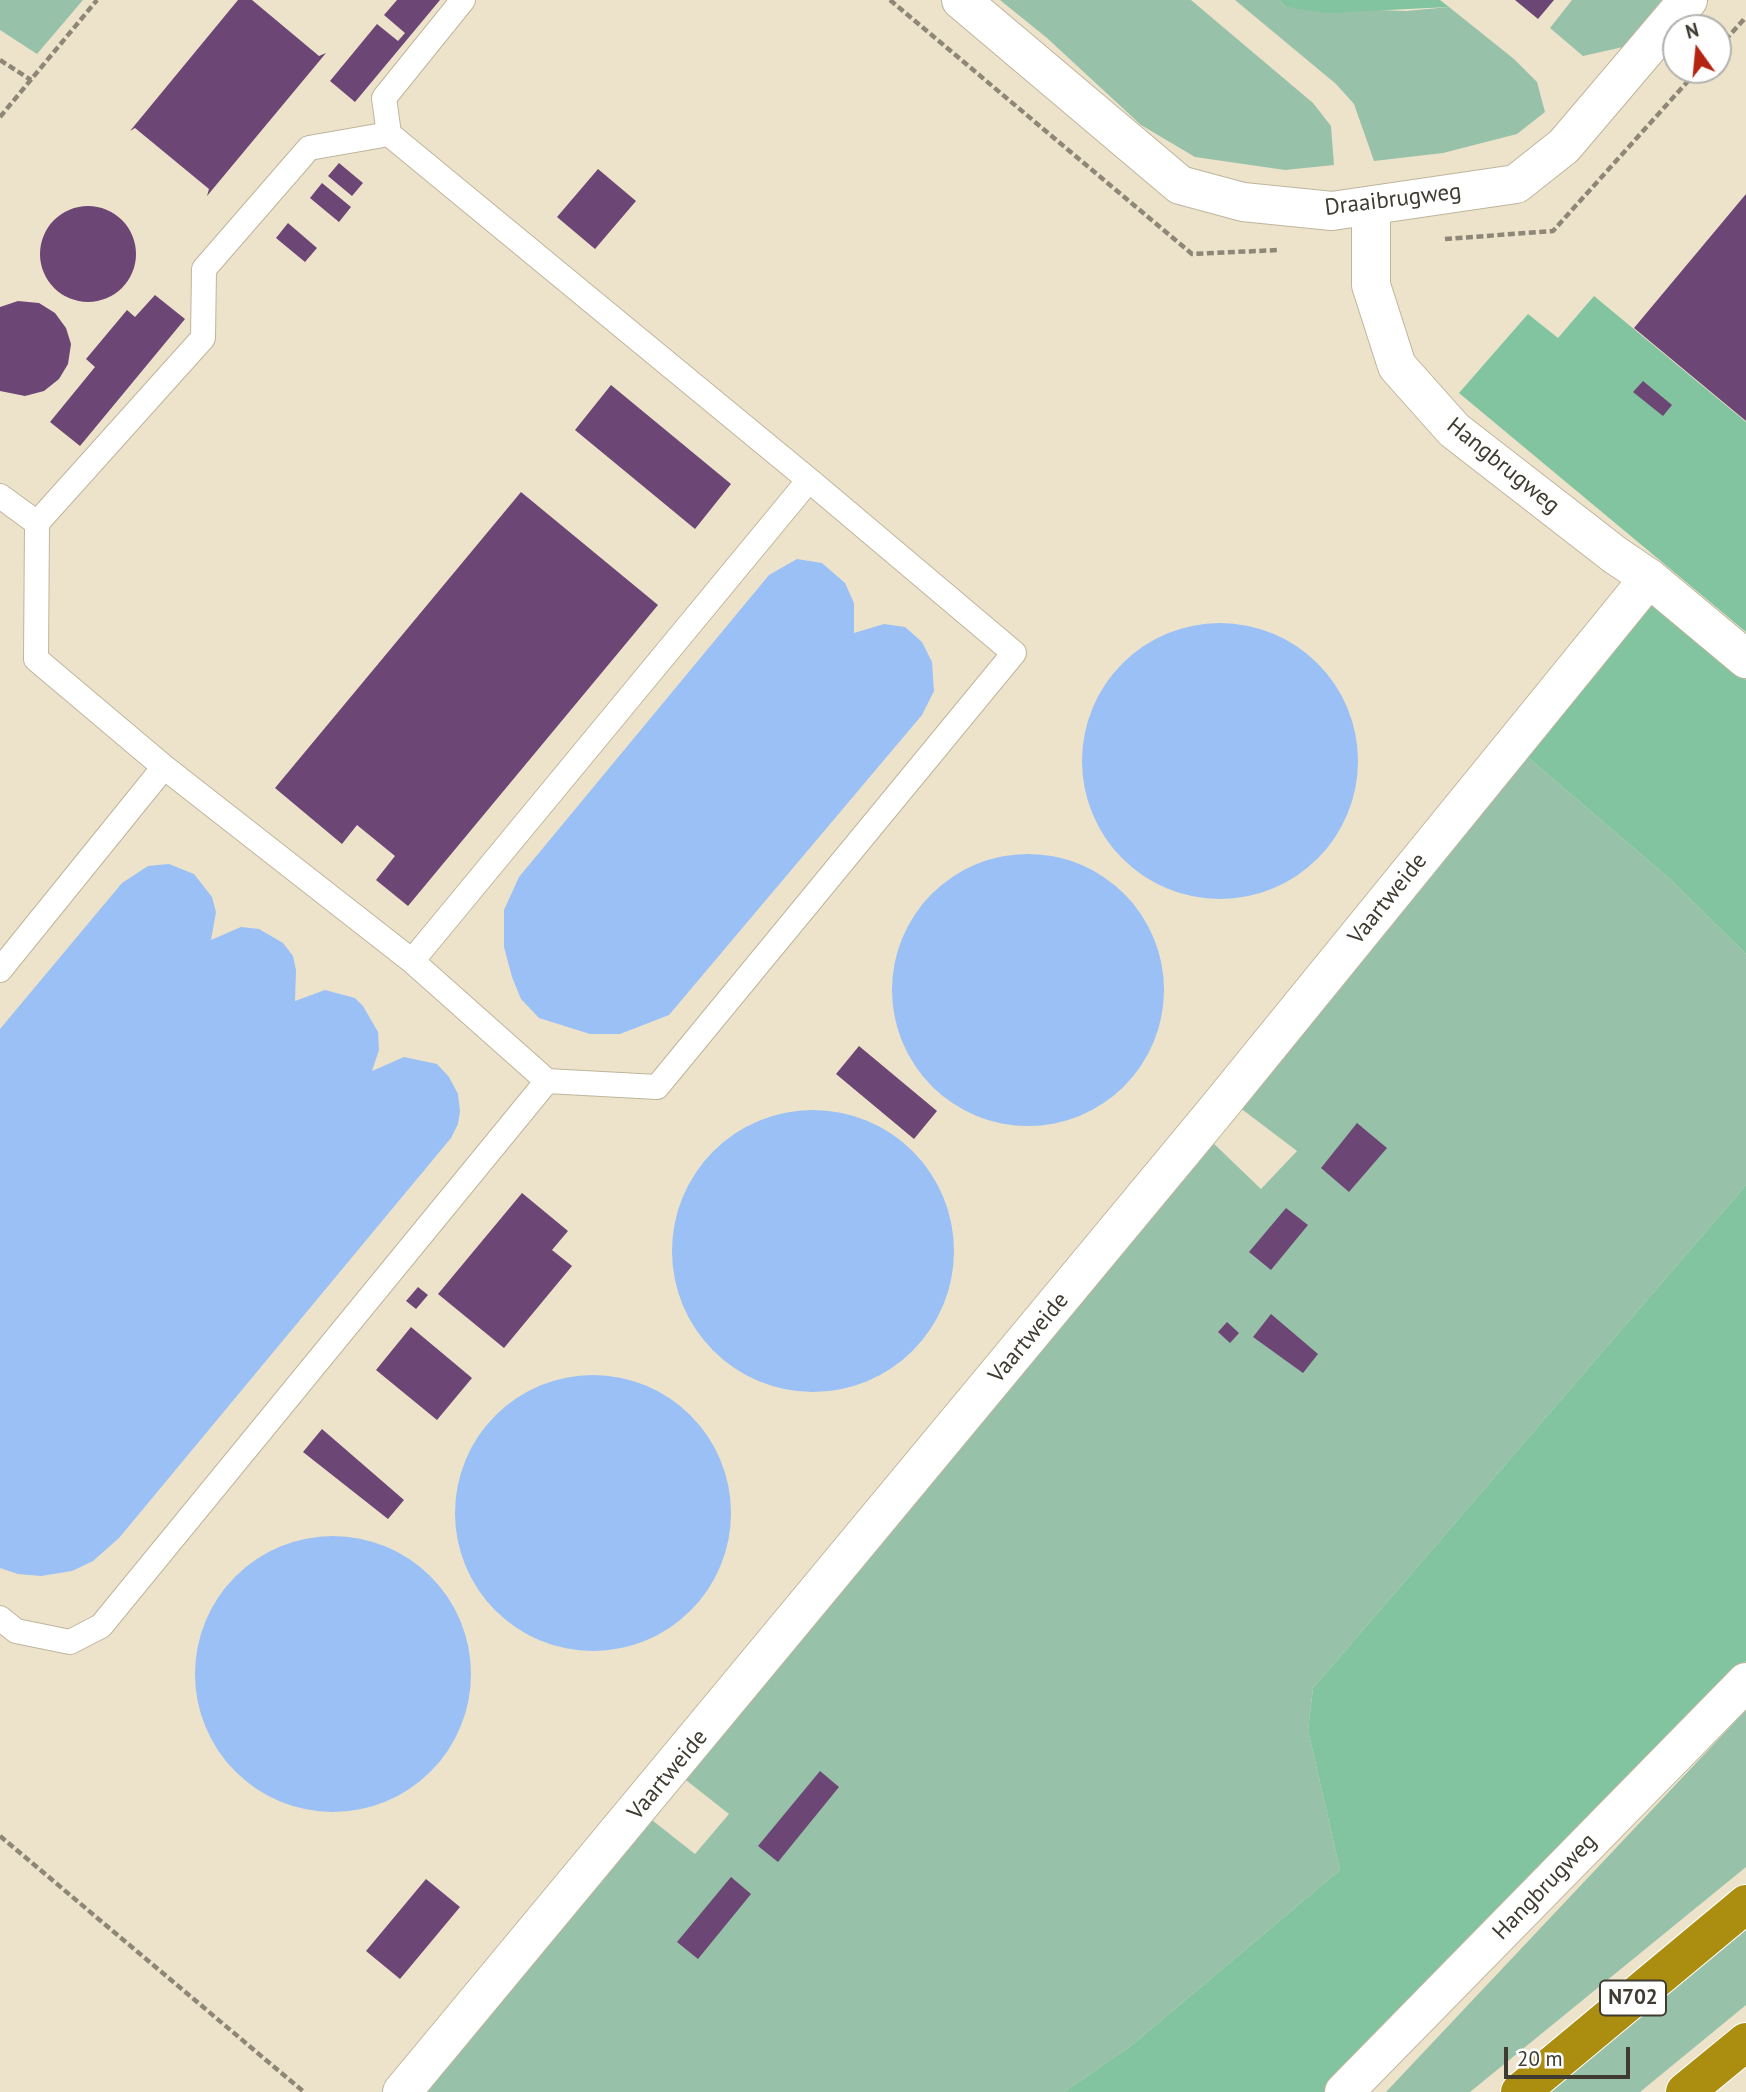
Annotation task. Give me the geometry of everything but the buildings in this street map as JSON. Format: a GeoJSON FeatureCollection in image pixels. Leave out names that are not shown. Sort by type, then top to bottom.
{"type":"FeatureCollection","features":[{"type":"Feature","properties":{"kind":"highway","name":"N702"},"geometry":{"type":"LineString","coordinates":[[1520,2092],[1746,1904]]}},
{"type":"Feature","properties":{"kind":"highway"},"geometry":{"type":"LineString","coordinates":[[1685,2092],[1746,2042]]}},
{"type":"Feature","properties":{"kind":"street","name":"Draaibrugweg"},"geometry":{"type":"LineString","coordinates":[[961,0],[1180,185],[1244,202],[1332,211],[1516,184],[1564,146],[1688,0]]}},
{"type":"Feature","properties":{"kind":"street","name":"Hangbrugweg"},"geometry":{"type":"LineString","coordinates":[[1366,207],[1371,220],[1371,285],[1397,366],[1454,430],[1615,555],[1649,578],[1746,659]]}},
{"type":"Feature","properties":{"kind":"street","name":"Vaartweide"},"geometry":{"type":"LineString","coordinates":[[402,2092],[1214,1113],[1649,578]]}},
{"type":"Feature","properties":{"kind":"street","name":"Hangbrugweg"},"geometry":{"type":"LineString","coordinates":[[1344,2092],[1746,1682]]}},
{"type":"Feature","properties":{"kind":"lane"},"geometry":{"type":"LineString","coordinates":[[389,134],[309,148],[204,269],[203,338],[37,523],[36,659],[164,767],[412,961],[547,1081],[657,1087],[1014,653],[389,134],[384,98],[463,0]]}},
{"type":"Feature","properties":{"kind":"lane"},"geometry":{"type":"LineString","coordinates":[[412,961],[808,480]]}},
{"type":"Feature","properties":{"kind":"lane"},"geometry":{"type":"LineString","coordinates":[[0,496],[37,523]]}},
{"type":"Feature","properties":{"kind":"lane"},"geometry":{"type":"LineString","coordinates":[[0,970],[164,767]]}},
{"type":"Feature","properties":{"kind":"lane"},"geometry":{"type":"LineString","coordinates":[[0,1618],[16,1631],[70,1642],[102,1626],[547,1081]]}},
{"type":"Feature","properties":{"kind":"path"},"geometry":{"type":"LineString","coordinates":[[0,117],[97,0]]}},
{"type":"Feature","properties":{"kind":"path"},"geometry":{"type":"LineString","coordinates":[[1732,32],[1746,17]]}},
{"type":"Feature","properties":{"kind":"path"},"geometry":{"type":"LineString","coordinates":[[0,60],[30,80]]}},
{"type":"Feature","properties":{"kind":"path"},"geometry":{"type":"LineString","coordinates":[[0,1836],[304,2092]]}},
{"type":"Feature","properties":{"kind":"green space"},"geometry":{"type":"Polygon","coordinates":[[[0,0],[83,0],[37,54],[0,30],[0,0]]]}},
{"type":"Feature","properties":{"kind":"green space"},"geometry":{"type":"Polygon","coordinates":[[[1000,0],[1191,0],[1313,103],[1331,126],[1334,165],[1285,170],[1195,157],[1141,125],[1047,38],[1000,0]]]}},
{"type":"Feature","properties":{"kind":"green space"},"geometry":{"type":"Polygon","coordinates":[[[1235,0],[1279,0],[1286,7],[1406,11],[1449,7],[1514,59],[1537,82],[1545,112],[1517,134],[1443,153],[1374,161],[1354,104],[1336,84],[1235,0]]]}},
{"type":"Feature","properties":{"kind":"green space"},"geometry":{"type":"Polygon","coordinates":[[[1279,0],[1440,0],[1449,7],[1327,13],[1286,7],[1279,0]]]}},
{"type":"Feature","properties":{"kind":"green space"},"geometry":{"type":"Polygon","coordinates":[[[1572,0],[1662,0],[1623,47],[1583,56],[1550,28],[1572,0]]]}},
{"type":"Feature","properties":{"kind":"green space"},"geometry":{"type":"Polygon","coordinates":[[[1594,296],[1746,422],[1746,632],[1459,393],[1528,314],[1558,338],[1594,296]]]}},
{"type":"Feature","properties":{"kind":"green space"},"geometry":{"type":"Polygon","coordinates":[[[1651,600],[1746,680],[1746,954],[1671,880],[1524,754],[1651,600]]]}},
{"type":"Feature","properties":{"kind":"green space"},"geometry":{"type":"Polygon","coordinates":[[[1524,754],[1671,880],[1746,954],[1746,1185],[1313,1688],[1308,1730],[1340,1870],[1132,2045],[1064,2092],[412,2092],[643,1813],[695,1854],[729,1814],[677,1773],[1210,1140],[1261,1189],[1297,1151],[1239,1107],[1524,754]]]}},
{"type":"Feature","properties":{"kind":"green space"},"geometry":{"type":"Polygon","coordinates":[[[1746,1185],[1746,1661],[1343,2092],[1064,2092],[1132,2045],[1340,1870],[1308,1730],[1313,1688],[1746,1185]]]}},
{"type":"Feature","properties":{"kind":"green space"},"geometry":{"type":"Polygon","coordinates":[[[1746,1710],[1746,1867],[1470,2092],[1386,2092],[1746,1710]]]}},
{"type":"Feature","properties":{"kind":"green space"},"geometry":{"type":"Polygon","coordinates":[[[1746,1930],[1746,2005],[1640,2092],[1550,2092],[1746,1930]]]}},
{"type":"Feature","properties":{"kind":"water"},"geometry":{"type":"Polygon","coordinates":[[[797,559],[822,563],[845,583],[854,603],[854,633],[884,624],[905,627],[922,642],[932,662],[934,691],[922,715],[669,1015],[620,1034],[590,1034],[539,1018],[521,999],[504,947],[504,910],[519,877],[769,575],[797,559]]]}},
{"type":"Feature","properties":{"kind":"water"},"geometry":{"type":"Polygon","coordinates":[[[1220,623],[1260,629],[1285,639],[1307,654],[1327,674],[1342,696],[1352,721],[1358,761],[1352,801],[1342,826],[1327,848],[1307,868],[1285,883],[1260,893],[1220,899],[1180,893],[1155,883],[1133,868],[1113,848],[1098,826],[1088,801],[1082,761],[1088,721],[1098,696],[1113,674],[1133,654],[1155,639],[1180,629],[1220,623]]]}},
{"type":"Feature","properties":{"kind":"water"},"geometry":{"type":"Polygon","coordinates":[[[1028,854],[1067,860],[1092,870],[1124,894],[1141,915],[1153,938],[1161,964],[1164,990],[1158,1029],[1148,1054],[1124,1086],[1103,1103],[1080,1115],[1054,1123],[1028,1126],[989,1120],[964,1110],[932,1086],[915,1065],[903,1042],[895,1016],[892,990],[898,951],[908,926],[932,894],[953,877],[976,865],[1002,857],[1028,854]]]}},
{"type":"Feature","properties":{"kind":"water"},"geometry":{"type":"Polygon","coordinates":[[[169,864],[194,874],[212,897],[216,912],[211,940],[241,927],[259,929],[283,943],[293,956],[296,970],[295,1001],[325,990],[355,998],[363,1006],[378,1032],[379,1050],[372,1071],[404,1057],[437,1064],[449,1077],[458,1094],[458,1124],[451,1138],[119,1538],[93,1561],[72,1571],[41,1576],[18,1574],[0,1568],[0,1029],[122,883],[148,866],[169,864]]]}},
{"type":"Feature","properties":{"kind":"water"},"geometry":{"type":"Polygon","coordinates":[[[813,1110],[841,1113],[867,1121],[891,1134],[913,1151],[930,1173],[943,1197],[951,1223],[954,1251],[951,1279],[943,1305],[930,1329],[913,1351],[891,1368],[867,1381],[841,1389],[813,1392],[785,1389],[759,1381],[735,1368],[713,1351],[696,1329],[683,1305],[675,1279],[672,1251],[675,1223],[683,1197],[696,1173],[713,1151],[735,1134],[759,1121],[785,1113],[813,1110]]]}},
{"type":"Feature","properties":{"kind":"water"},"geometry":{"type":"Polygon","coordinates":[[[607,1375],[646,1385],[658,1391],[681,1406],[700,1425],[721,1460],[729,1486],[729,1540],[721,1566],[708,1590],[691,1611],[670,1628],[646,1641],[607,1651],[579,1651],[540,1641],[528,1635],[505,1620],[486,1601],[465,1566],[457,1540],[455,1499],[465,1460],[471,1448],[486,1425],[505,1406],[540,1385],[566,1377],[607,1375]]]}},
{"type":"Feature","properties":{"kind":"water"},"geometry":{"type":"Polygon","coordinates":[[[333,1536],[360,1539],[386,1547],[409,1560],[430,1577],[447,1598],[460,1621],[468,1647],[471,1674],[468,1701],[460,1727],[447,1750],[430,1771],[409,1788],[386,1801],[360,1809],[333,1812],[306,1809],[280,1801],[257,1788],[236,1771],[219,1750],[206,1727],[198,1701],[195,1674],[198,1647],[206,1621],[219,1598],[236,1577],[257,1560],[280,1547],[306,1539],[333,1536]]]}}]}
